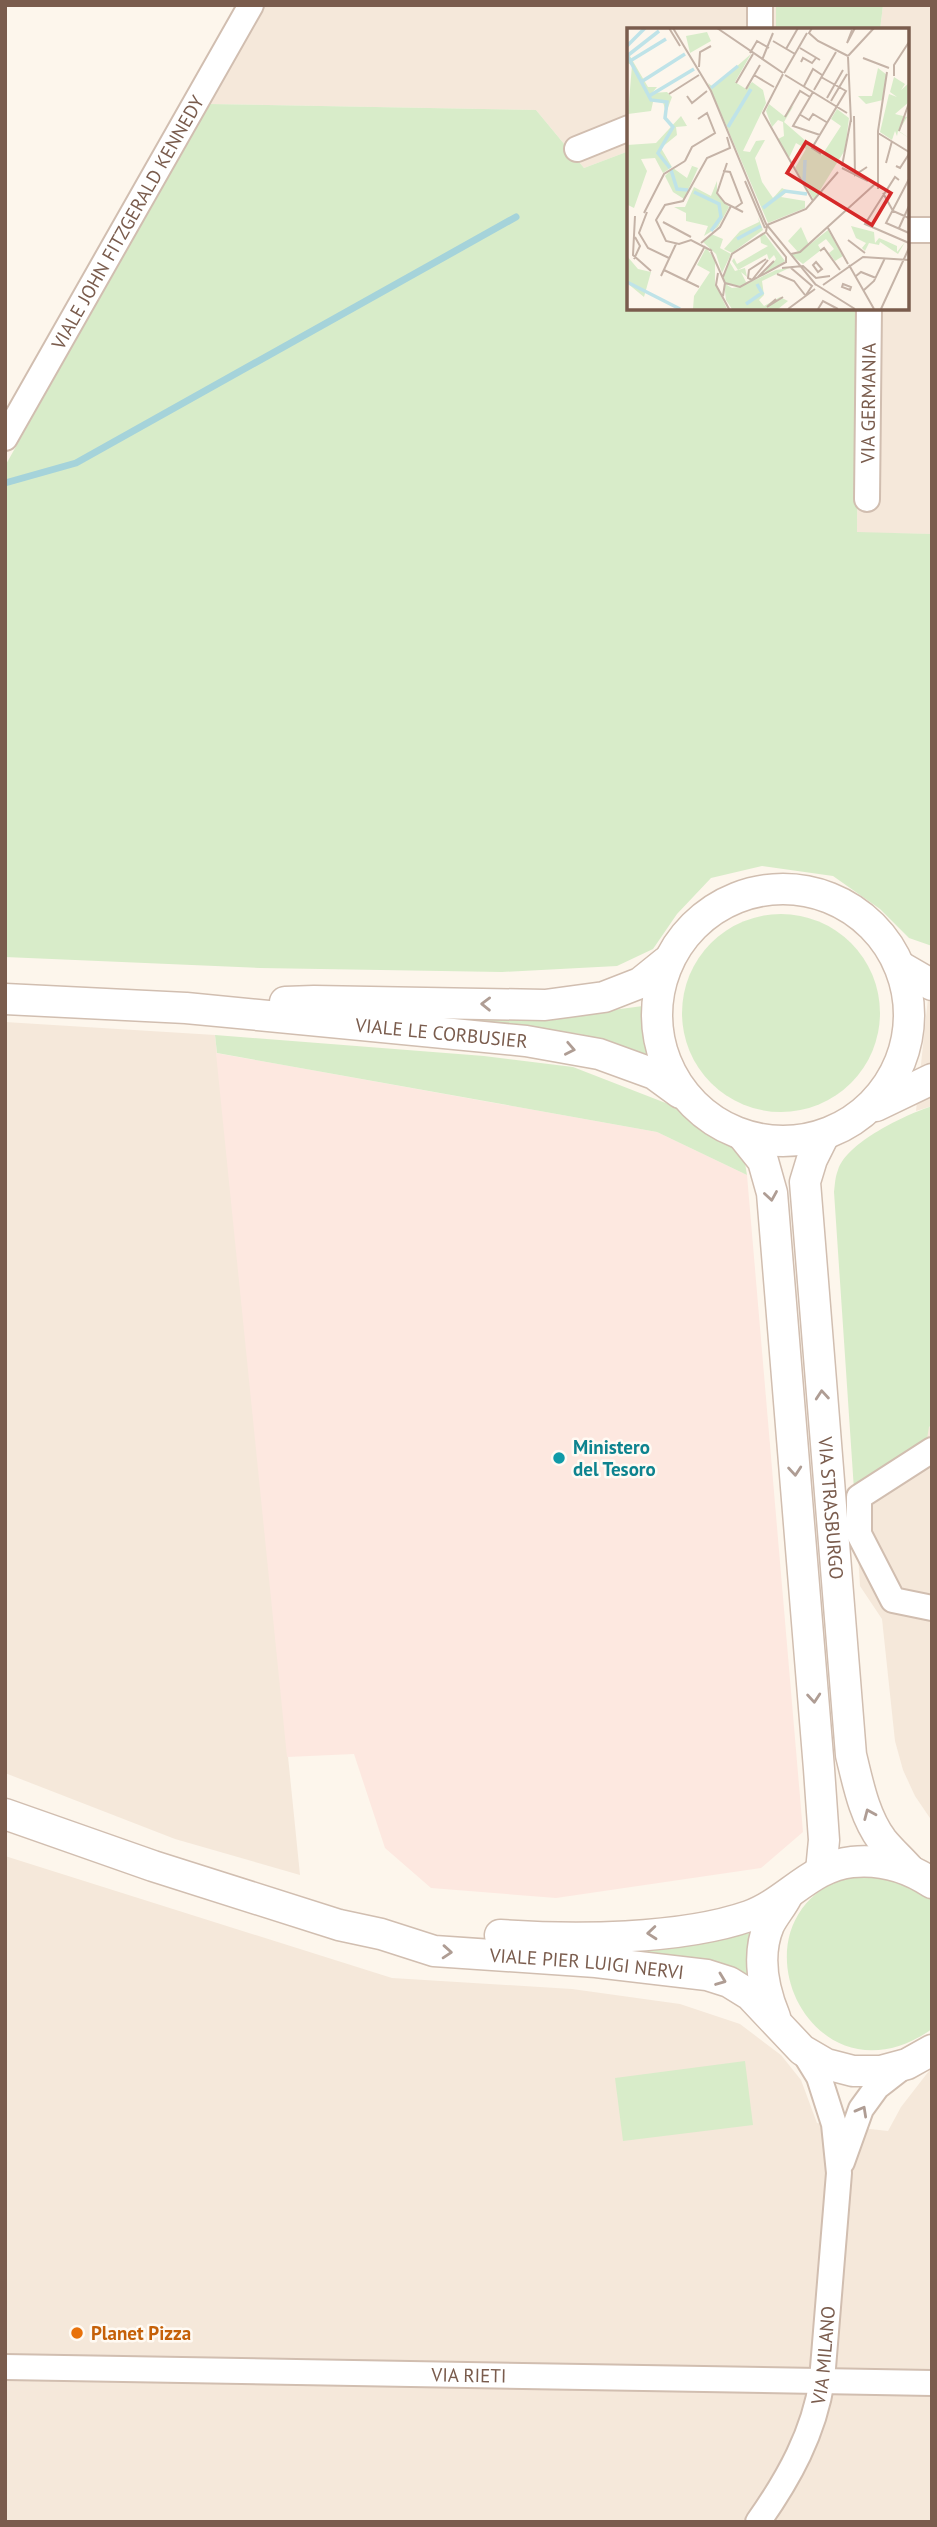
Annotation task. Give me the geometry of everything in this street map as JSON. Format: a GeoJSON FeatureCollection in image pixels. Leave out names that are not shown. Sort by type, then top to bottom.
{"type":"FeatureCollection","features":[{"type":"Feature","properties":{"kind":"street","name":"VIALE JOHN FITZGERALD KENNEDY"},"geometry":{"type":"LineString","coordinates":[[5,438],[251,5]]}},
{"type":"Feature","properties":{"kind":"street"},"geometry":{"type":"LineString","coordinates":[[760,5],[760,28]]}},
{"type":"Feature","properties":{"kind":"street"},"geometry":{"type":"LineString","coordinates":[[577,149],[627,129]]}},
{"type":"Feature","properties":{"kind":"street"},"geometry":{"type":"LineString","coordinates":[[909,230],[932,230]]}},
{"type":"Feature","properties":{"kind":"street","name":"VIA GERMANIA"},"geometry":{"type":"LineString","coordinates":[[867,499],[869,310]]}},
{"type":"Feature","properties":{"kind":"street","name":"VIALE LE CORBUSIER"},"geometry":{"type":"LineString","coordinates":[[186,1008],[314,1000],[545,1005],[604,998],[640,983],[666,962],[690,927],[723,902],[763,888],[806,889],[846,904],[878,931],[901,967],[910,1005],[906,1045],[892,1081],[866,1111]]}},
{"type":"Feature","properties":{"kind":"street","name":"VIALE LE CORBUSIER"},"geometry":{"type":"LineString","coordinates":[[666,962],[656,997],[657,1032],[667,1067],[686,1097]]}},
{"type":"Feature","properties":{"kind":"street","name":"VIALE LE CORBUSIER"},"geometry":{"type":"LineString","coordinates":[[901,967],[932,985]]}},
{"type":"Feature","properties":{"kind":"street","name":"VIALE LE CORBUSIER"},"geometry":{"type":"LineString","coordinates":[[5,999],[186,1008],[526,1041],[610,1058],[654,1074],[712,1120],[743,1136],[784,1142],[824,1135],[932,1079]]}},
{"type":"Feature","properties":{"kind":"street","name":"VIA STRASBURGO"},"geometry":{"type":"LineString","coordinates":[[824,1135],[812,1159],[805,1182],[851,1755],[860,1793],[881,1838],[920,1876]]}},
{"type":"Feature","properties":{"kind":"street","name":"VIA STRASBURGO"},"geometry":{"type":"LineString","coordinates":[[743,1136],[763,1161],[772,1193],[820,1769],[824,1840],[821,1871]]}},
{"type":"Feature","properties":{"kind":"street"},"geometry":{"type":"LineString","coordinates":[[932,1450],[859,1497],[859,1534],[893,1600],[932,1608]]}},
{"type":"Feature","properties":{"kind":"street","name":"VIALE PIER LUIGI NERVI"},"geometry":{"type":"LineString","coordinates":[[5,1814],[152,1866],[339,1925],[381,1934],[434,1951],[596,1962],[707,1975],[729,1982],[750,1995],[802,2050],[826,2064],[853,2071],[881,2071],[919,2057]]}},
{"type":"Feature","properties":{"kind":"street","name":"VIALE PIER LUIGI NERVI"},"geometry":{"type":"LineString","coordinates":[[381,1934],[437,1930],[539,1938],[679,1931],[751,1916],[787,1896],[821,1871],[850,1862],[879,1861],[920,1876]]}},
{"type":"Feature","properties":{"kind":"street","name":"VIALE PIER LUIGI NERVI"},"geometry":{"type":"LineString","coordinates":[[778,2024],[765,1992],[761,1958],[769,1925],[787,1896]]}},
{"type":"Feature","properties":{"kind":"street","name":"VIA MILANO"},"geometry":{"type":"LineString","coordinates":[[758,2522],[794,2466],[817,2409],[822,2380],[839,2173],[831,2113],[819,2077],[802,2050]]}},
{"type":"Feature","properties":{"kind":"street","name":"VIA MILANO"},"geometry":{"type":"LineString","coordinates":[[839,2173],[861,2109],[877,2087],[919,2057]]}},
{"type":"Feature","properties":{"kind":"street","name":"VIA RIETI"},"geometry":{"type":"LineString","coordinates":[[5,2367],[932,2383]]}},
{"type":"Feature","properties":{"kind":"shaded area"},"geometry":{"type":"Polygon","coordinates":[[[265,5],[776,5],[776,28],[627,28],[627,152],[584,168],[536,110],[209,104],[265,5]]]}},
{"type":"Feature","properties":{"kind":"shaded area"},"geometry":{"type":"Polygon","coordinates":[[[883,5],[932,5],[932,534],[857,533],[859,310],[909,310],[909,28],[880,28],[883,5]]]}},
{"type":"Feature","properties":{"kind":"shaded area"},"geometry":{"type":"Polygon","coordinates":[[[932,961],[932,1106],[916,1111],[932,961]]]}},
{"type":"Feature","properties":{"kind":"shaded area"},"geometry":{"type":"Polygon","coordinates":[[[5,1022],[215,1035],[300,1875],[175,1839],[5,1773],[5,1022]]]}},
{"type":"Feature","properties":{"kind":"shaded area","name":"Ministero del Tesoro"},"geometry":{"type":"Polygon","coordinates":[[[216,1053],[657,1132],[747,1175],[803,1832],[761,1868],[556,1898],[431,1888],[385,1848],[354,1754],[287,1757],[216,1053]]]}},
{"type":"Feature","properties":{"kind":"shaded area"},"geometry":{"type":"Polygon","coordinates":[[[932,1425],[932,1821],[915,1796],[903,1770],[895,1741],[882,1619],[860,1586],[854,1490],[932,1425]]]}},
{"type":"Feature","properties":{"kind":"shaded area"},"geometry":{"type":"Polygon","coordinates":[[[5,1856],[392,1978],[572,1989],[680,2004],[740,2024],[781,2055],[801,2080],[817,2123],[888,2131],[901,2107],[932,2067],[932,2522],[5,2522],[5,1856]]]}},
{"type":"Feature","properties":{"kind":"green space"},"geometry":{"type":"Polygon","coordinates":[[[776,5],[883,5],[880,28],[776,28],[776,5]]]}},
{"type":"Feature","properties":{"kind":"green space"},"geometry":{"type":"Polygon","coordinates":[[[209,104],[536,110],[584,168],[627,152],[627,310],[859,310],[857,532],[932,534],[932,946],[909,938],[880,909],[833,876],[762,866],[711,878],[677,914],[653,949],[617,966],[502,972],[260,968],[5,957],[5,466],[209,104]]]}},
{"type":"Feature","properties":{"kind":"green space"},"geometry":{"type":"Polygon","coordinates":[[[781,914],[819,922],[851,943],[872,975],[880,1013],[872,1051],[851,1083],[819,1104],[781,1112],[743,1104],[711,1083],[690,1051],[682,1013],[690,975],[711,943],[743,922],[781,914]]]}},
{"type":"Feature","properties":{"kind":"green space"},"geometry":{"type":"Polygon","coordinates":[[[643,1006],[656,1058],[580,1034],[471,1021],[329,1012],[597,1012],[643,1006]]]}},
{"type":"Feature","properties":{"kind":"green space"},"geometry":{"type":"Polygon","coordinates":[[[215,1035],[484,1056],[573,1067],[694,1114],[731,1138],[743,1151],[747,1175],[657,1132],[217,1053],[215,1035]]]}},
{"type":"Feature","properties":{"kind":"green space"},"geometry":{"type":"Polygon","coordinates":[[[932,1106],[932,1425],[929,1427],[926,1444],[854,1490],[834,1192],[836,1178],[844,1160],[865,1140],[893,1123],[932,1106]]]}},
{"type":"Feature","properties":{"kind":"green space"},"geometry":{"type":"Polygon","coordinates":[[[884,1872],[932,1893],[932,2029],[888,2049],[849,2047],[818,2029],[797,2000],[787,1964],[792,1928],[813,1897],[852,1875],[884,1872]]]}},
{"type":"Feature","properties":{"kind":"green space"},"geometry":{"type":"Polygon","coordinates":[[[761,1932],[757,1979],[599,1948],[761,1932]]]}},
{"type":"Feature","properties":{"kind":"green space"},"geometry":{"type":"Polygon","coordinates":[[[745,2061],[753,2125],[623,2141],[615,2078],[745,2061]]]}},
{"type":"Feature","properties":{"kind":"waterway"},"geometry":{"type":"LineString","coordinates":[[5,483],[76,463],[516,217]]}},
{"type":"Feature","properties":{"kind":"place","name":"Ministero del Tesoro"},"geometry":{"type":"Point","coordinates":[559,1458]}},
{"type":"Feature","properties":{"kind":"place","name":"Planet Pizza"},"geometry":{"type":"Point","coordinates":[77,2333]}}]}
